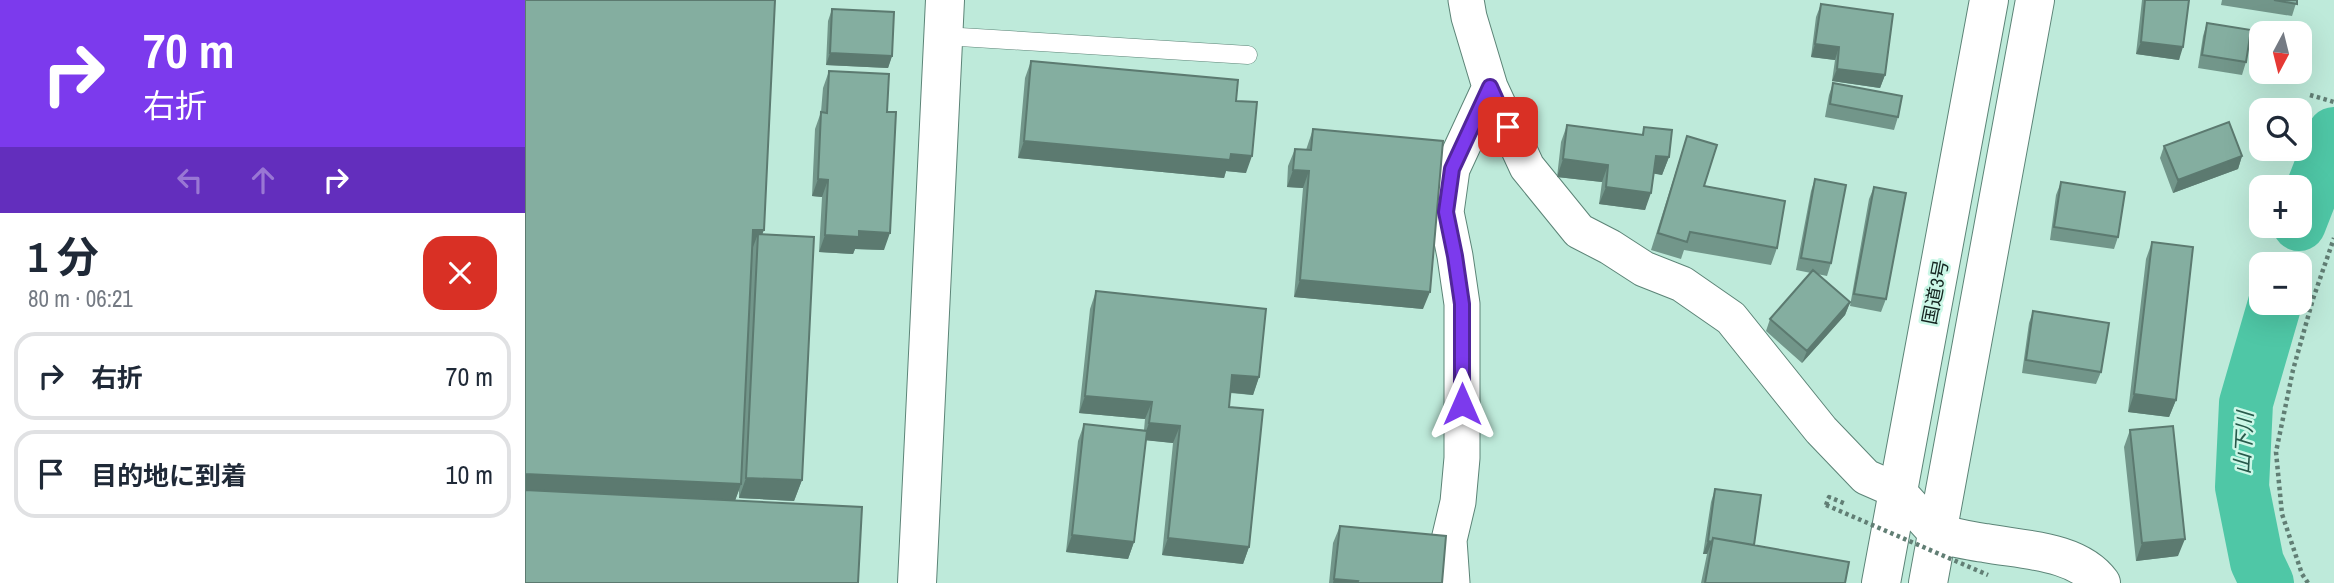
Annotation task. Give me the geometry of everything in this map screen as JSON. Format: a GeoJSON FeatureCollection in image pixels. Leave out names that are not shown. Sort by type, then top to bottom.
{"type":"FeatureCollection","features":[{"type":"Feature","properties":{"kind":"main road","name":"国道3号"},"geometry":{"type":"LineString","coordinates":[[1881,583],[1989,0]]}},
{"type":"Feature","properties":{"kind":"main road"},"geometry":{"type":"LineString","coordinates":[[1928,583],[2035,0]]}},
{"type":"Feature","properties":{"kind":"main road"},"geometry":{"type":"LineString","coordinates":[[917,583],[944,18]]}},
{"type":"Feature","properties":{"kind":"main road"},"geometry":{"type":"LineString","coordinates":[[1936,533],[1983,543],[2050,552],[2093,573],[2101,583]]}},
{"type":"Feature","properties":{"kind":"street"},"geometry":{"type":"LineString","coordinates":[[1466,0],[1490,87],[1527,167],[1579,231],[1644,269],[1682,284],[1731,318],[1821,430],[1866,477],[1898,491],[1936,533]]}},
{"type":"Feature","properties":{"kind":"street"},"geometry":{"type":"LineString","coordinates":[[1452,583],[1450,540],[1458,502],[1462,458],[1462,304],[1446,212],[1452,169],[1490,87]]}},
{"type":"Feature","properties":{"kind":"lane"},"geometry":{"type":"LineString","coordinates":[[944,18],[1248,55]]}},
{"type":"Feature","properties":{"kind":"path"},"geometry":{"type":"LineString","coordinates":[[2310,95],[2334,102]]}},
{"type":"Feature","properties":{"kind":"path"},"geometry":{"type":"LineString","coordinates":[[2308,583],[2302,574],[2282,514],[2276,452],[2296,358],[2334,238]]}},
{"type":"Feature","properties":{"kind":"path"},"geometry":{"type":"LineString","coordinates":[[1865,532],[1856,509],[1829,497],[1826,505],[1988,575]]}},
{"type":"Feature","properties":{"kind":"building"},"geometry":{"type":"Polygon","coordinates":[[[525,0],[775,0],[764,230],[753,230],[741,484],[525,474],[525,0]]]}},
{"type":"Feature","properties":{"kind":"building"},"geometry":{"type":"Polygon","coordinates":[[[2145,0],[2189,0],[2183,47],[2141,42],[2145,0]]]}},
{"type":"Feature","properties":{"kind":"building"},"geometry":{"type":"Polygon","coordinates":[[[2274,0],[2297,0],[2297,4],[2274,0]]]}},
{"type":"Feature","properties":{"kind":"building"},"geometry":{"type":"Polygon","coordinates":[[[1821,4],[1893,14],[1885,75],[1837,69],[1839,47],[1815,44],[1821,4]]]}},
{"type":"Feature","properties":{"kind":"building"},"geometry":{"type":"Polygon","coordinates":[[[832,9],[894,12],[892,56],[830,53],[832,9]]]}},
{"type":"Feature","properties":{"kind":"building"},"geometry":{"type":"Polygon","coordinates":[[[2207,23],[2249,30],[2246,62],[2202,55],[2207,23]]]}},
{"type":"Feature","properties":{"kind":"building"},"geometry":{"type":"Polygon","coordinates":[[[1031,61],[1238,80],[1236,101],[1257,102],[1252,156],[1231,154],[1230,160],[1024,141],[1031,61]]]}},
{"type":"Feature","properties":{"kind":"building"},"geometry":{"type":"Polygon","coordinates":[[[829,71],[889,74],[887,112],[896,112],[890,233],[859,231],[859,237],[825,235],[828,180],[818,179],[821,112],[827,113],[829,71]]]}},
{"type":"Feature","properties":{"kind":"building"},"geometry":{"type":"Polygon","coordinates":[[[1833,83],[1902,96],[1898,117],[1830,104],[1833,83]]]}},
{"type":"Feature","properties":{"kind":"building"},"geometry":{"type":"Polygon","coordinates":[[[2229,122],[2242,156],[2178,180],[2164,146],[2229,122]]]}},
{"type":"Feature","properties":{"kind":"building"},"geometry":{"type":"Polygon","coordinates":[[[1567,125],[1643,135],[1644,127],[1672,130],[1669,157],[1656,156],[1651,193],[1606,187],[1608,165],[1563,159],[1567,125]]]}},
{"type":"Feature","properties":{"kind":"building"},"geometry":{"type":"Polygon","coordinates":[[[1313,129],[1443,141],[1430,292],[1300,280],[1309,171],[1293,170],[1295,149],[1311,150],[1313,129]]]}},
{"type":"Feature","properties":{"kind":"building"},"geometry":{"type":"Polygon","coordinates":[[[1687,136],[1717,145],[1704,186],[1785,201],[1777,248],[1690,232],[1687,242],[1658,233],[1687,136]]]}},
{"type":"Feature","properties":{"kind":"building"},"geometry":{"type":"Polygon","coordinates":[[[1815,179],[1846,185],[1831,263],[1801,258],[1815,179]]]}},
{"type":"Feature","properties":{"kind":"building"},"geometry":{"type":"Polygon","coordinates":[[[2061,182],[2125,192],[2118,237],[2054,227],[2061,182]]]}},
{"type":"Feature","properties":{"kind":"building"},"geometry":{"type":"Polygon","coordinates":[[[1874,187],[1906,193],[1886,299],[1854,294],[1874,187]]]}},
{"type":"Feature","properties":{"kind":"building"},"geometry":{"type":"Polygon","coordinates":[[[758,234],[814,237],[802,480],[746,478],[758,234]]]}},
{"type":"Feature","properties":{"kind":"building"},"geometry":{"type":"Polygon","coordinates":[[[2152,242],[2193,247],[2176,400],[2134,394],[2152,242]]]}},
{"type":"Feature","properties":{"kind":"building"},"geometry":{"type":"Polygon","coordinates":[[[1813,270],[1850,302],[1807,351],[1770,319],[1813,270]]]}},
{"type":"Feature","properties":{"kind":"building"},"geometry":{"type":"Polygon","coordinates":[[[1096,291],[1266,309],[1259,377],[1232,375],[1229,407],[1263,410],[1249,547],[1168,538],[1180,426],[1149,423],[1152,402],[1085,396],[1096,291]]]}},
{"type":"Feature","properties":{"kind":"building"},"geometry":{"type":"Polygon","coordinates":[[[2033,311],[2109,323],[2101,372],[2026,360],[2033,311]]]}},
{"type":"Feature","properties":{"kind":"building"},"geometry":{"type":"Polygon","coordinates":[[[1084,424],[1147,431],[1134,542],[1072,535],[1084,424]]]}},
{"type":"Feature","properties":{"kind":"building"},"geometry":{"type":"Polygon","coordinates":[[[2173,426],[2185,539],[2142,543],[2130,430],[2173,426]]]}},
{"type":"Feature","properties":{"kind":"building"},"geometry":{"type":"Polygon","coordinates":[[[1715,489],[1761,495],[1754,545],[1713,538],[1712,542],[1708,541],[1715,489]]]}},
{"type":"Feature","properties":{"kind":"building"},"geometry":{"type":"Polygon","coordinates":[[[525,490],[862,507],[858,583],[525,583],[525,490]]]}},
{"type":"Feature","properties":{"kind":"building"},"geometry":{"type":"Polygon","coordinates":[[[1340,526],[1446,536],[1442,583],[1357,583],[1358,581],[1334,579],[1340,526]]]}},
{"type":"Feature","properties":{"kind":"building"},"geometry":{"type":"Polygon","coordinates":[[[1713,538],[1849,562],[1845,583],[1705,583],[1713,538]]]}},
{"type":"Feature","properties":{"kind":"waterway","name":"山下川"},"geometry":{"type":"LineString","coordinates":[[2312,191],[2334,134]]}},
{"type":"Feature","properties":{"kind":"waterway","name":"山下川"},"geometry":{"type":"LineString","coordinates":[[2267,583],[2257,562],[2242,487],[2246,403],[2272,315]]}},
{"type":"Feature","properties":{"kind":"route"},"geometry":{"type":"LineString","coordinates":[[1462,404],[1462,304],[1446,212],[1452,169],[1490,87],[1508,127]]}}]}
